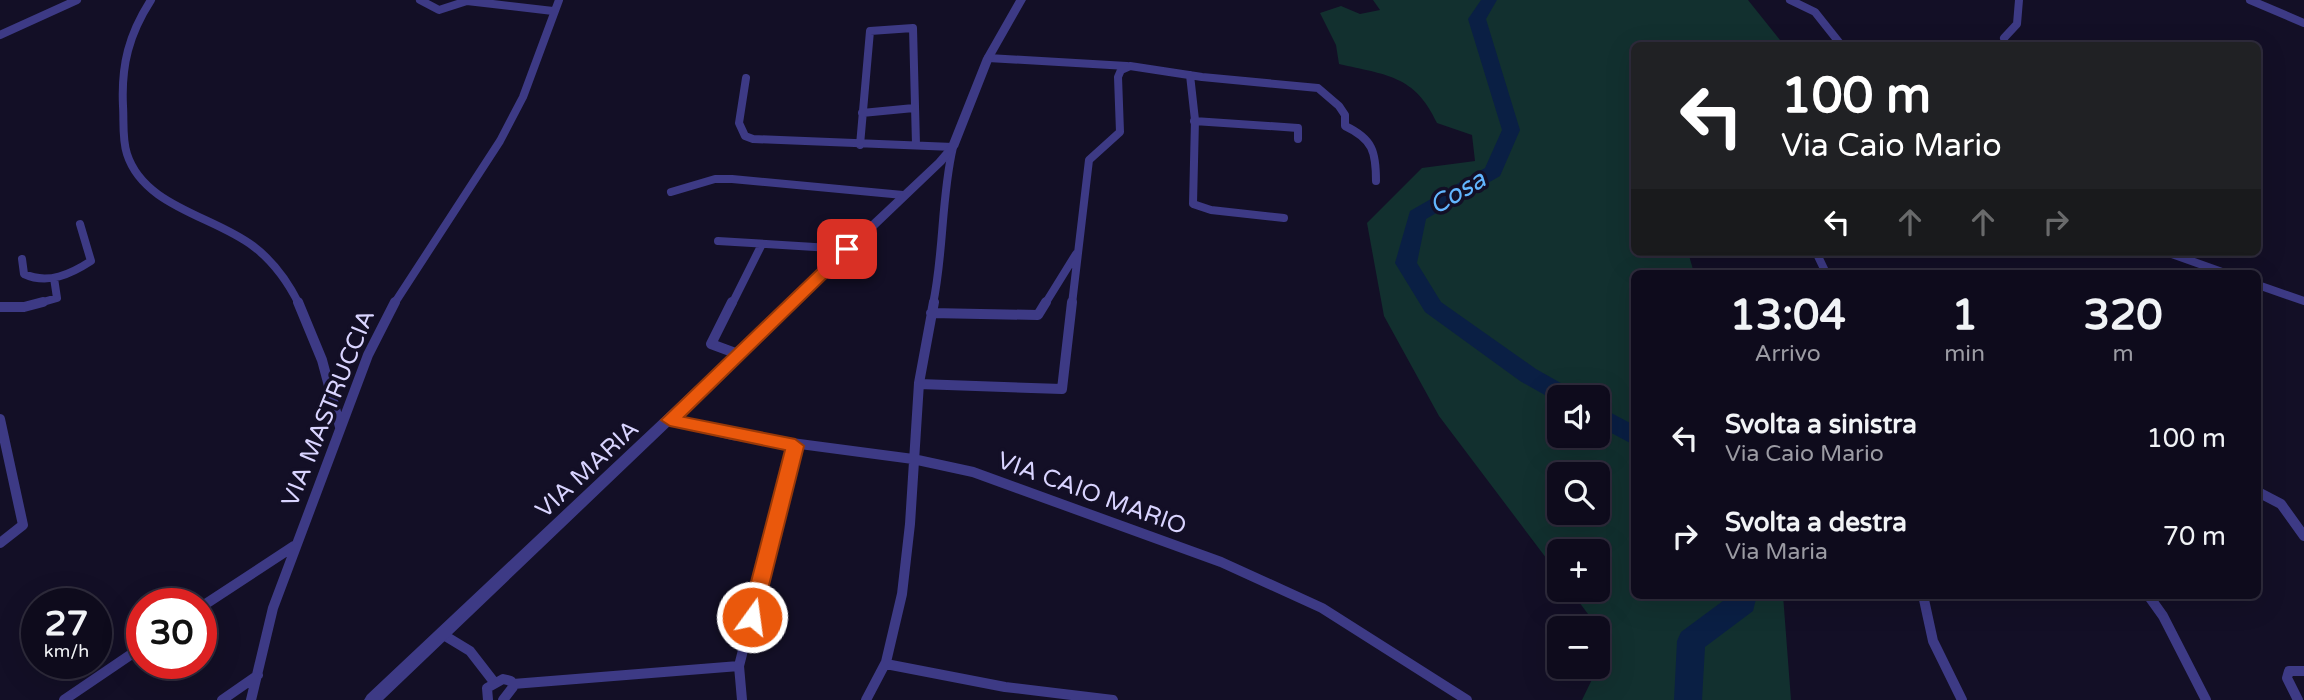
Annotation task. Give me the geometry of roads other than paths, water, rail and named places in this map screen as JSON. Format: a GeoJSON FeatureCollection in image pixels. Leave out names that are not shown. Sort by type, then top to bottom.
{"type":"FeatureCollection","features":[{"type":"Feature","properties":{"kind":"street"},"geometry":{"type":"LineString","coordinates":[[0,35],[77,0]]}},
{"type":"Feature","properties":{"kind":"street"},"geometry":{"type":"LineString","coordinates":[[151,0],[129,35],[126,46],[123,94],[127,155],[137,172],[156,191],[255,247],[290,286],[327,372],[341,428]]}},
{"type":"Feature","properties":{"kind":"street"},"geometry":{"type":"LineString","coordinates":[[420,0],[439,10],[467,1],[553,11]]}},
{"type":"Feature","properties":{"kind":"street","name":"VIA MASTRUCCIA"},"geometry":{"type":"LineString","coordinates":[[251,700],[273,608],[368,355],[398,296],[500,141],[523,97],[558,0]]}},
{"type":"Feature","properties":{"kind":"street","name":"VIA MARIA"},"geometry":{"type":"LineString","coordinates":[[372,700],[670,420],[953,147],[988,58],[1021,0]]}},
{"type":"Feature","properties":{"kind":"street"},"geometry":{"type":"LineString","coordinates":[[1790,0],[1815,12],[1839,42]]}},
{"type":"Feature","properties":{"kind":"street"},"geometry":{"type":"LineString","coordinates":[[2004,38],[2017,24],[2019,0]]}},
{"type":"Feature","properties":{"kind":"street"},"geometry":{"type":"LineString","coordinates":[[2250,0],[2304,23]]}},
{"type":"Feature","properties":{"kind":"street"},"geometry":{"type":"LineString","coordinates":[[860,145],[870,31],[913,28],[916,145]]}},
{"type":"Feature","properties":{"kind":"street"},"geometry":{"type":"LineString","coordinates":[[988,58],[1130,66],[1318,88],[1339,106],[1345,115],[1345,126],[1365,134],[1373,142],[1377,153],[1376,181]]}},
{"type":"Feature","properties":{"kind":"street"},"geometry":{"type":"LineString","coordinates":[[919,384],[1062,389],[1088,160],[1120,132],[1123,109],[1115,86],[1121,70],[1130,66]]}},
{"type":"Feature","properties":{"kind":"street"},"geometry":{"type":"LineString","coordinates":[[1190,75],[1195,121],[1193,204],[1211,210],[1284,218]]}},
{"type":"Feature","properties":{"kind":"street"},"geometry":{"type":"LineString","coordinates":[[746,78],[739,123],[745,136],[765,140],[953,147],[943,195],[944,242],[919,384],[914,480],[901,593],[886,664],[866,700]]}},
{"type":"Feature","properties":{"kind":"street"},"geometry":{"type":"LineString","coordinates":[[862,113],[914,108]]}},
{"type":"Feature","properties":{"kind":"street"},"geometry":{"type":"LineString","coordinates":[[1195,121],[1298,128],[1298,139]]}},
{"type":"Feature","properties":{"kind":"street"},"geometry":{"type":"LineString","coordinates":[[671,192],[715,179],[732,179],[903,195]]}},
{"type":"Feature","properties":{"kind":"street"},"geometry":{"type":"LineString","coordinates":[[22,259],[24,274],[29,278],[54,278],[91,261],[80,224]]}},
{"type":"Feature","properties":{"kind":"street"},"geometry":{"type":"LineString","coordinates":[[718,241],[847,249]]}},
{"type":"Feature","properties":{"kind":"street"},"geometry":{"type":"LineString","coordinates":[[738,354],[711,344],[762,244]]}},
{"type":"Feature","properties":{"kind":"street"},"geometry":{"type":"LineString","coordinates":[[931,313],[1038,315],[1078,251]]}},
{"type":"Feature","properties":{"kind":"street"},"geometry":{"type":"LineString","coordinates":[[2177,256],[2217,270]]}},
{"type":"Feature","properties":{"kind":"street"},"geometry":{"type":"LineString","coordinates":[[0,307],[24,307],[57,298],[54,278]]}},
{"type":"Feature","properties":{"kind":"street"},"geometry":{"type":"LineString","coordinates":[[2261,286],[2304,301]]}},
{"type":"Feature","properties":{"kind":"street"},"geometry":{"type":"LineString","coordinates":[[0,419],[23,525],[0,543]]}},
{"type":"Feature","properties":{"kind":"street","name":"VIA CAIO MARIO"},"geometry":{"type":"LineString","coordinates":[[670,420],[795,446],[913,459],[973,472],[1221,562],[1322,608],[1467,700]]}},
{"type":"Feature","properties":{"kind":"street"},"geometry":{"type":"LineString","coordinates":[[742,700],[739,666],[795,446]]}},
{"type":"Feature","properties":{"kind":"street"},"geometry":{"type":"LineString","coordinates":[[2261,494],[2281,504],[2304,536]]}},
{"type":"Feature","properties":{"kind":"street"},"geometry":{"type":"LineString","coordinates":[[217,597],[295,546]]}},
{"type":"Feature","properties":{"kind":"street"},"geometry":{"type":"LineString","coordinates":[[1924,599],[1933,641],[1962,700]]}},
{"type":"Feature","properties":{"kind":"street"},"geometry":{"type":"LineString","coordinates":[[2151,599],[2163,616],[2206,700]]}},
{"type":"Feature","properties":{"kind":"street"},"geometry":{"type":"LineString","coordinates":[[442,634],[470,651],[494,682]]}},
{"type":"Feature","properties":{"kind":"street"},"geometry":{"type":"LineString","coordinates":[[64,700],[126,658]]}},
{"type":"Feature","properties":{"kind":"street"},"geometry":{"type":"LineString","coordinates":[[886,664],[1005,687],[1113,700]]}},
{"type":"Feature","properties":{"kind":"street"},"geometry":{"type":"LineString","coordinates":[[488,700],[486,692],[494,682],[503,679],[509,695],[739,666]]}},
{"type":"Feature","properties":{"kind":"street"},"geometry":{"type":"LineString","coordinates":[[2298,700],[2287,678],[2289,671],[2304,671]]}},
{"type":"Feature","properties":{"kind":"street"},"geometry":{"type":"LineString","coordinates":[[222,700],[259,675]]}},
{"type":"Feature","properties":{"kind":"waterway","name":"Cosa"},"geometry":{"type":"LineString","coordinates":[[1489,0],[1477,19],[1511,130],[1493,172],[1417,216],[1406,263],[1433,307],[1547,386]]}},
{"type":"Feature","properties":{"kind":"waterway","name":"Cosa"},"geometry":{"type":"LineString","coordinates":[[1610,422],[1631,434]]}},
{"type":"Feature","properties":{"kind":"waterway","name":"Cosa"},"geometry":{"type":"LineString","coordinates":[[1688,700],[1691,641],[1743,603],[1744,599]]}}]}
